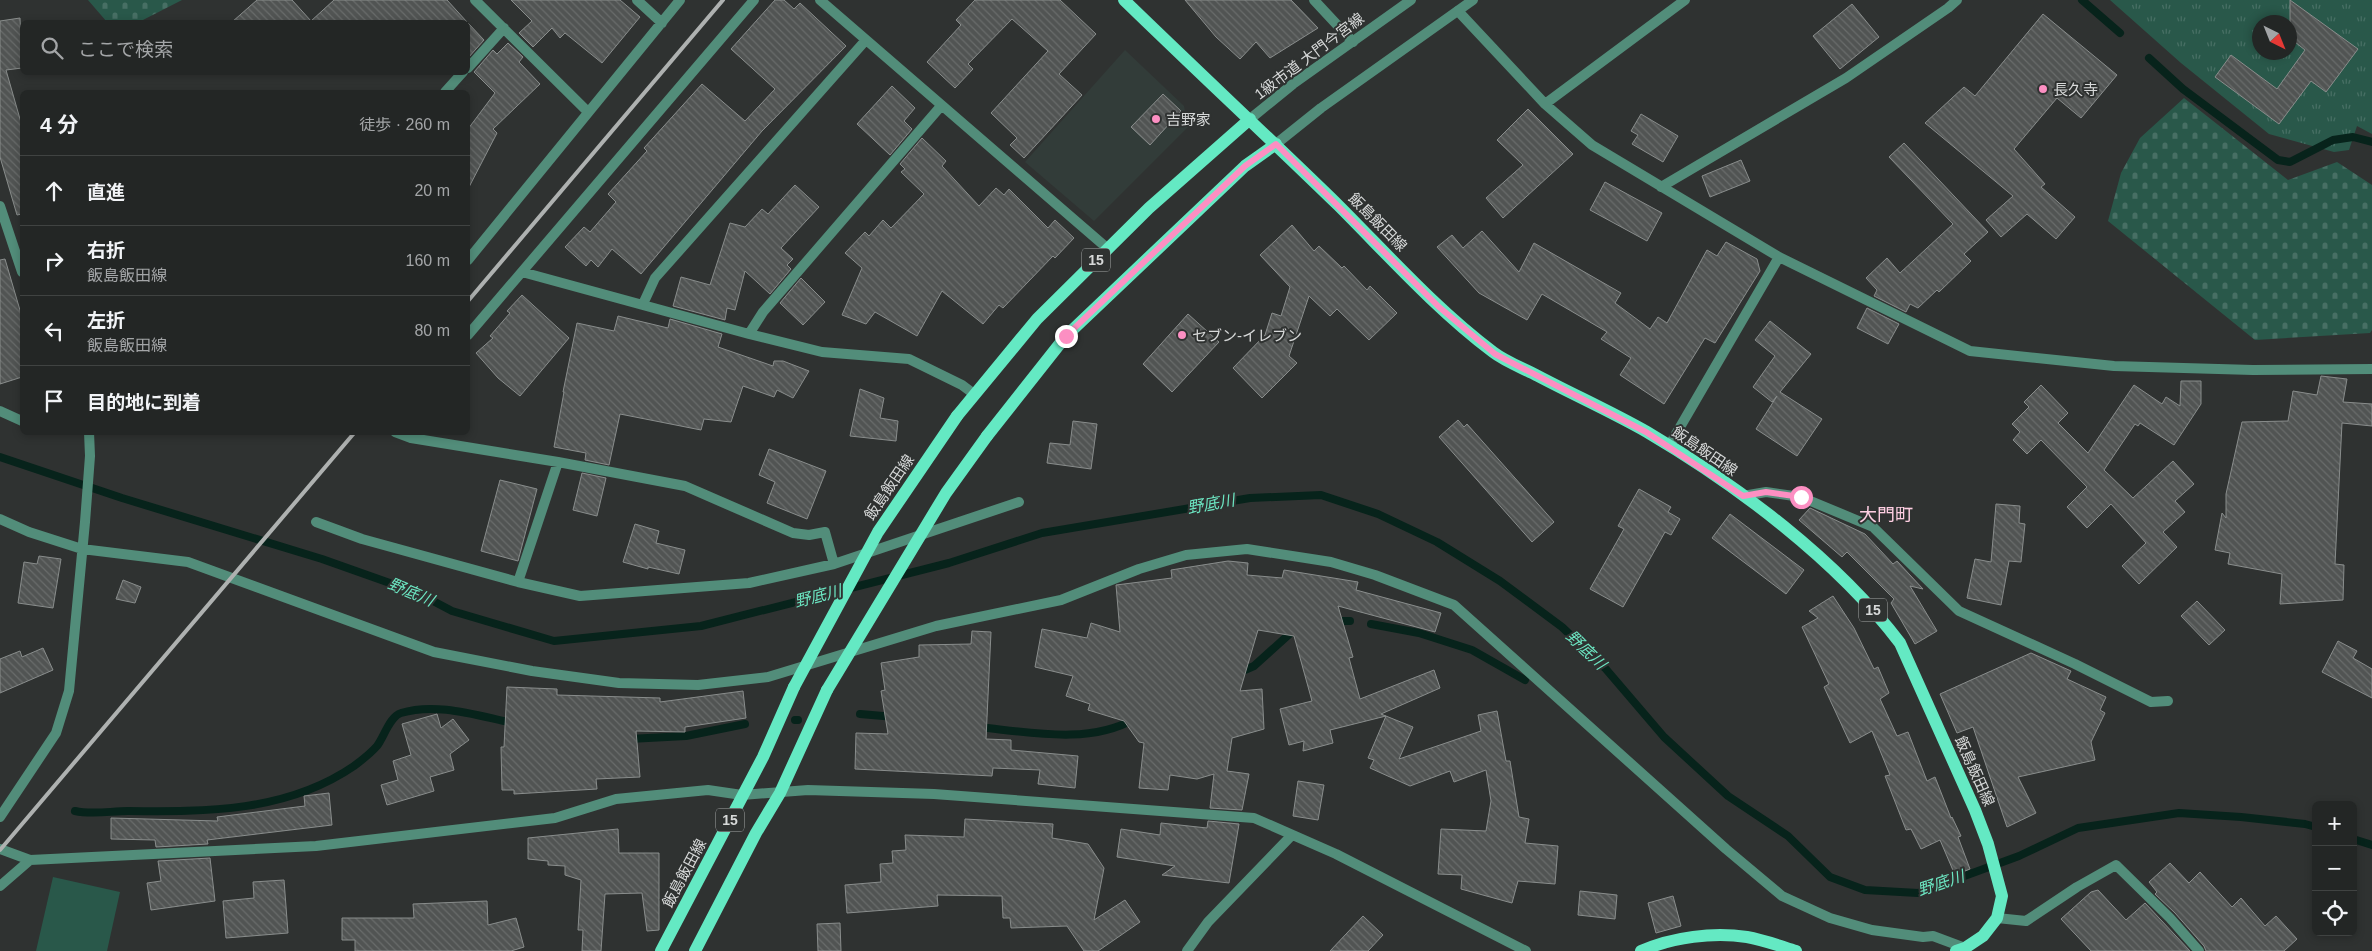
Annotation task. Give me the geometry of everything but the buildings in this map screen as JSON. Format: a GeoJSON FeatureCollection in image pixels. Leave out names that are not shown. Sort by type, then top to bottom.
{"type":"FeatureCollection","features":[{"type":"Feature","properties":{"kind":"main road","name":"飯島飯田線"},"geometry":{"type":"LineString","coordinates":[[1124,0],[1276,144],[1439,307],[1495,354],[1646,432],[1669,446],[1743,496],[1825,562],[1856,591],[1900,643],[1988,844],[2002,896],[1997,918],[1983,936],[1960,950]]}},
{"type":"Feature","properties":{"kind":"main road","name":"飯島飯田線"},"geometry":{"type":"LineString","coordinates":[[661,951],[763,757],[794,687],[878,532],[957,416],[1037,319],[1149,208],[1250,120]]}},
{"type":"Feature","properties":{"kind":"main road","name":"15"},"geometry":{"type":"LineString","coordinates":[[695,951],[756,833],[780,793],[827,690],[946,492],[987,436],[1066,336],[1245,166],[1276,144]]}},
{"type":"Feature","properties":{"kind":"main road"},"geometry":{"type":"LineString","coordinates":[[1641,951],[1656,945],[1695,937],[1725,935],[1749,938],[1796,951]]}},
{"type":"Feature","properties":{"kind":"street"},"geometry":{"type":"LineString","coordinates":[[475,0],[588,112]]}},
{"type":"Feature","properties":{"kind":"street"},"geometry":{"type":"LineString","coordinates":[[637,0],[662,23]]}},
{"type":"Feature","properties":{"kind":"street"},"geometry":{"type":"LineString","coordinates":[[470,258],[680,0]]}},
{"type":"Feature","properties":{"kind":"street"},"geometry":{"type":"LineString","coordinates":[[470,332],[754,0]]}},
{"type":"Feature","properties":{"kind":"street"},"geometry":{"type":"LineString","coordinates":[[820,0],[865,41],[1108,248]]}},
{"type":"Feature","properties":{"kind":"street"},"geometry":{"type":"LineString","coordinates":[[1314,0],[1353,42]]}},
{"type":"Feature","properties":{"kind":"street","name":"1級市道 大門今宮線"},"geometry":{"type":"LineString","coordinates":[[1250,120],[1293,84],[1411,0]]}},
{"type":"Feature","properties":{"kind":"street"},"geometry":{"type":"LineString","coordinates":[[1276,144],[1321,108],[1473,0]]}},
{"type":"Feature","properties":{"kind":"street"},"geometry":{"type":"LineString","coordinates":[[1544,104],[1685,0]]}},
{"type":"Feature","properties":{"kind":"street"},"geometry":{"type":"LineString","coordinates":[[1661,187],[1846,78],[1957,0]]}},
{"type":"Feature","properties":{"kind":"street"},"geometry":{"type":"LineString","coordinates":[[1458,11],[1544,104],[1592,146],[1779,257],[1970,351],[2114,366],[2236,370],[2372,369]]}},
{"type":"Feature","properties":{"kind":"street"},"geometry":{"type":"LineString","coordinates":[[470,66],[504,28]]}},
{"type":"Feature","properties":{"kind":"street"},"geometry":{"type":"LineString","coordinates":[[643,304],[655,278],[865,41]]}},
{"type":"Feature","properties":{"kind":"street"},"geometry":{"type":"LineString","coordinates":[[447,90],[460,75]]}},
{"type":"Feature","properties":{"kind":"street"},"geometry":{"type":"LineString","coordinates":[[749,334],[763,312],[941,106]]}},
{"type":"Feature","properties":{"kind":"street"},"geometry":{"type":"LineString","coordinates":[[0,206],[20,266]]}},
{"type":"Feature","properties":{"kind":"street"},"geometry":{"type":"LineString","coordinates":[[1669,446],[1779,257]]}},
{"type":"Feature","properties":{"kind":"street"},"geometry":{"type":"LineString","coordinates":[[522,272],[822,352],[909,359],[962,384],[974,394]]}},
{"type":"Feature","properties":{"kind":"street"},"geometry":{"type":"LineString","coordinates":[[0,410],[20,420]]}},
{"type":"Feature","properties":{"kind":"street"},"geometry":{"type":"LineString","coordinates":[[0,817],[56,733],[69,691],[85,522],[90,456],[89,435]]}},
{"type":"Feature","properties":{"kind":"street"},"geometry":{"type":"LineString","coordinates":[[403,435],[411,438],[558,462],[685,486],[792,534],[809,535],[825,532],[834,564]]}},
{"type":"Feature","properties":{"kind":"street"},"geometry":{"type":"LineString","coordinates":[[518,582],[558,462]]}},
{"type":"Feature","properties":{"kind":"street"},"geometry":{"type":"LineString","coordinates":[[1743,496],[1766,492],[1801,497],[1873,527],[1959,611],[2076,664],[2151,702],[2168,701]]}},
{"type":"Feature","properties":{"kind":"street"},"geometry":{"type":"LineString","coordinates":[[316,522],[362,539],[518,582],[580,596],[749,583],[834,564],[1019,502]]}},
{"type":"Feature","properties":{"kind":"street"},"geometry":{"type":"LineString","coordinates":[[0,519],[29,532],[82,549],[188,562],[434,652],[532,671],[619,683],[698,685],[768,677],[936,626],[1061,600],[1139,569],[1186,555],[1247,549],[1331,562],[1375,575],[1454,606],[1726,849],[1782,896],[1830,918],[1872,930],[1922,937],[1933,936],[1960,950]]}},
{"type":"Feature","properties":{"kind":"street"},"geometry":{"type":"LineString","coordinates":[[0,849],[30,860],[316,846],[555,818],[616,799],[708,790],[742,795],[808,790],[934,794],[1254,818],[1345,858],[1526,951]]}},
{"type":"Feature","properties":{"kind":"street"},"geometry":{"type":"LineString","coordinates":[[1187,951],[1208,922],[1292,835]]}},
{"type":"Feature","properties":{"kind":"street"},"geometry":{"type":"LineString","coordinates":[[0,886],[30,860]]}},
{"type":"Feature","properties":{"kind":"street"},"geometry":{"type":"LineString","coordinates":[[1997,918],[2026,922],[2084,883],[2116,865],[2170,918],[2199,951]]}},
{"type":"Feature","properties":{"kind":"shaded area"},"geometry":{"type":"Polygon","coordinates":[[[1125,50],[1184,106],[1188,127],[1094,221],[1025,162],[1125,50]]]}},
{"type":"Feature","properties":{"kind":"green space"},"geometry":{"type":"Polygon","coordinates":[[[88,0],[182,0],[143,20],[105,20],[88,0]]]}},
{"type":"Feature","properties":{"kind":"green space"},"geometry":{"type":"Polygon","coordinates":[[[2110,0],[2372,0],[2372,134],[2357,126],[2349,150],[2334,152],[2269,134],[2181,63],[2110,0]]]}},
{"type":"Feature","properties":{"kind":"green space"},"geometry":{"type":"Polygon","coordinates":[[[2184,98],[2288,180],[2337,162],[2372,185],[2372,330],[2370,333],[2255,340],[2108,221],[2121,173],[2140,138],[2184,98]]]}},
{"type":"Feature","properties":{"kind":"green space"},"geometry":{"type":"Polygon","coordinates":[[[53,877],[120,892],[107,951],[36,951],[53,877]]]}},
{"type":"Feature","properties":{"kind":"waterway"},"geometry":{"type":"LineString","coordinates":[[2082,0],[2120,33]]}},
{"type":"Feature","properties":{"kind":"waterway"},"geometry":{"type":"LineString","coordinates":[[2149,58],[2183,89],[2278,160],[2290,162],[2333,140],[2353,137],[2372,142]]}},
{"type":"Feature","properties":{"kind":"waterway","name":"野底川"},"geometry":{"type":"LineString","coordinates":[[0,457],[122,498],[322,559],[418,593],[452,611],[554,641],[701,626],[949,563],[1042,533],[1250,498],[1321,495],[1378,514],[1437,542],[1500,581],[1562,627],[1605,668],[1664,737],[1728,796],[1788,836],[1830,877],[1865,890],[1918,893],[2019,856],[2078,828],[2179,813],[2241,817],[2312,826]]}},
{"type":"Feature","properties":{"kind":"waterway"},"geometry":{"type":"LineString","coordinates":[[1332,621],[1350,621]]}},
{"type":"Feature","properties":{"kind":"waterway"},"geometry":{"type":"LineString","coordinates":[[1371,624],[1419,633],[1472,650],[1525,680]]}},
{"type":"Feature","properties":{"kind":"waterway"},"geometry":{"type":"LineString","coordinates":[[1238,673],[1254,666],[1295,629]]}},
{"type":"Feature","properties":{"kind":"waterway"},"geometry":{"type":"LineString","coordinates":[[75,811],[95,813],[216,809],[274,801],[301,793],[328,781],[354,766],[377,746],[390,722],[397,715],[415,710],[443,709],[513,723]]}},
{"type":"Feature","properties":{"kind":"waterway"},"geometry":{"type":"LineString","coordinates":[[860,714],[895,717]]}},
{"type":"Feature","properties":{"kind":"waterway"},"geometry":{"type":"LineString","coordinates":[[978,727],[1037,734],[1078,734],[1098,732],[1134,719]]}},
{"type":"Feature","properties":{"kind":"waterway"},"geometry":{"type":"LineString","coordinates":[[629,739],[686,736],[745,724]]}},
{"type":"Feature","properties":{"kind":"waterway","name":"野底川"},"geometry":{"type":"LineString","coordinates":[[2357,840],[2372,845]]}},
{"type":"Feature","properties":{"kind":"railway"},"geometry":{"type":"LineString","coordinates":[[470,299],[723,0]]}},
{"type":"Feature","properties":{"kind":"railway"},"geometry":{"type":"LineString","coordinates":[[0,850],[352,435]]}},
{"type":"Feature","properties":{"kind":"place","name":"長久寺"},"geometry":{"type":"Point","coordinates":[2043,89]}},
{"type":"Feature","properties":{"kind":"place","name":"吉野家"},"geometry":{"type":"Point","coordinates":[1156,119]}},
{"type":"Feature","properties":{"kind":"place","name":"セブン-イレブン"},"geometry":{"type":"Point","coordinates":[1182,335]}},
{"type":"Feature","properties":{"kind":"district","name":"大門町"},"geometry":{"type":"Point","coordinates":[1886,515]}},
{"type":"Feature","properties":{"kind":"route"},"geometry":{"type":"LineString","coordinates":[[1066,336],[1245,166],[1276,144],[1439,307],[1495,354],[1646,432],[1743,496],[1766,492],[1801,497]]}}]}
